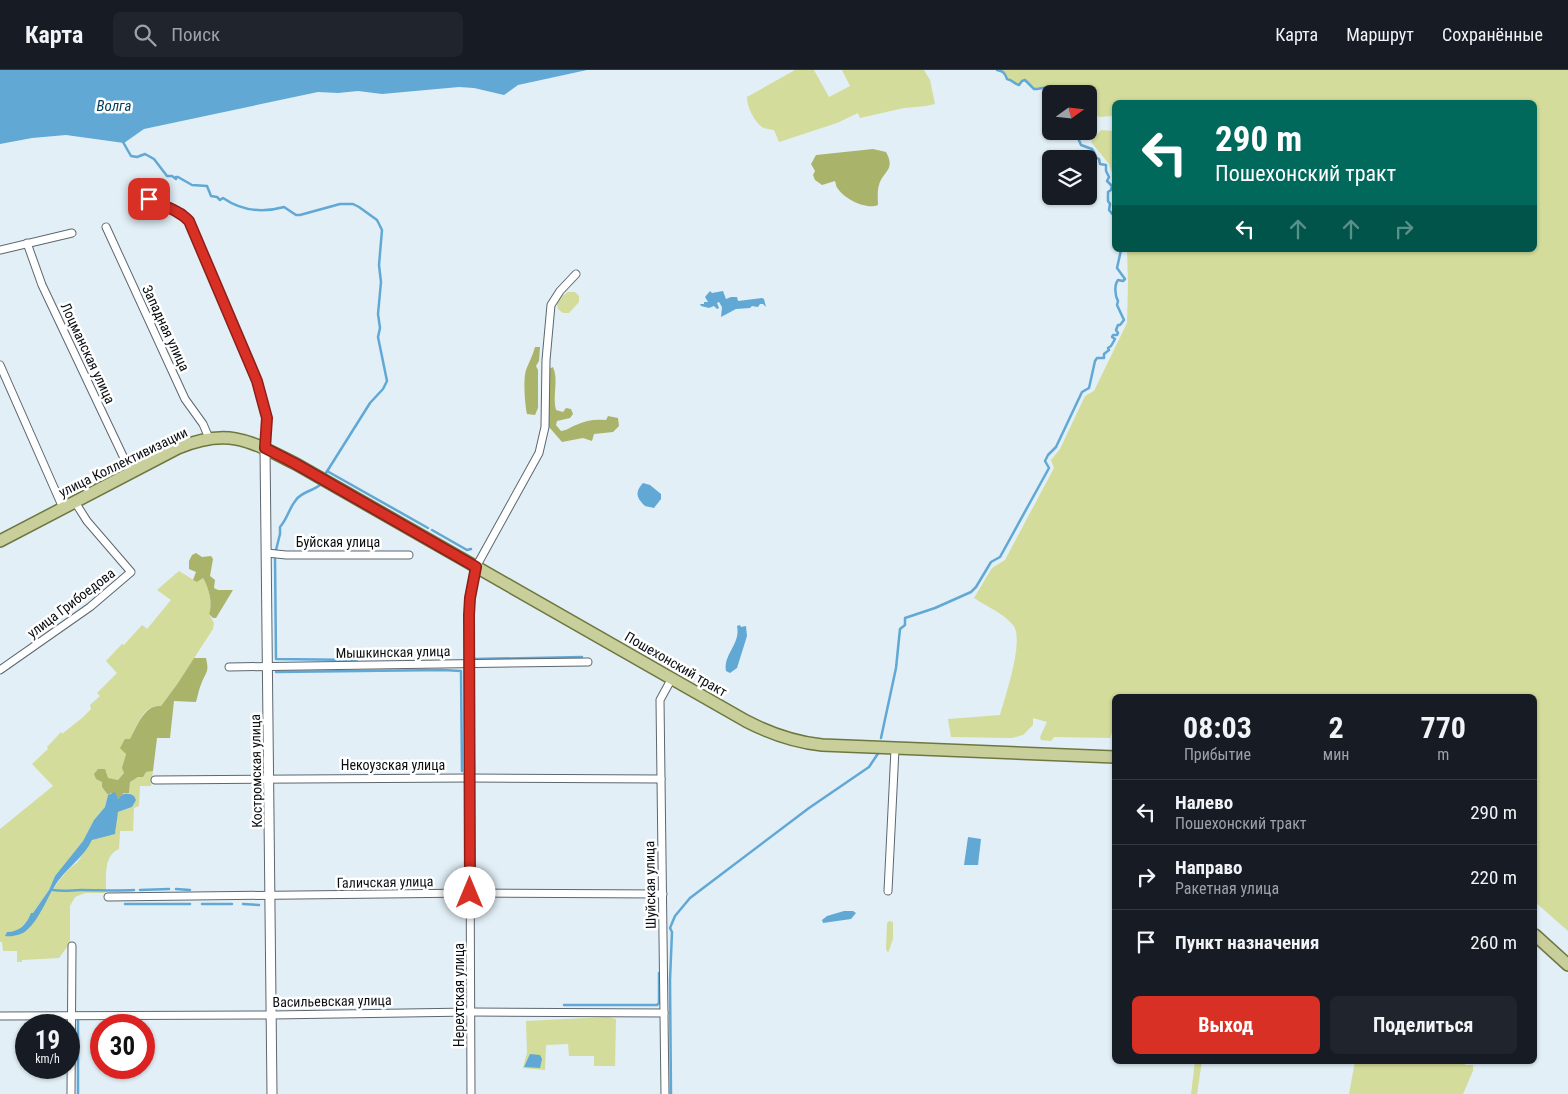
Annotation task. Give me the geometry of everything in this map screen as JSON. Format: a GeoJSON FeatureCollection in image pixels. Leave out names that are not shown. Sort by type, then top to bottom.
{"type":"FeatureCollection","features":[{"type":"Feature","properties":{"kind":"main road","name":"улица Коллективизации"},"geometry":{"type":"LineString","coordinates":[[0,541],[178,448],[209,438],[234,437],[265,448]]}},
{"type":"Feature","properties":{"kind":"main road","name":"Пошехонский тракт"},"geometry":{"type":"LineString","coordinates":[[265,448],[766,732],[791,741],[822,745],[1112,757]]}},
{"type":"Feature","properties":{"kind":"main road"},"geometry":{"type":"LineString","coordinates":[[1537,937],[1568,964]]}},
{"type":"Feature","properties":{"kind":"street"},"geometry":{"type":"LineString","coordinates":[[149,199],[164,207],[182,213],[189,221],[257,381],[267,418],[265,448]]}},
{"type":"Feature","properties":{"kind":"street","name":"Западная улица"},"geometry":{"type":"LineString","coordinates":[[106,226],[185,399],[203,424],[209,438]]}},
{"type":"Feature","properties":{"kind":"street"},"geometry":{"type":"LineString","coordinates":[[0,250],[72,233]]}},
{"type":"Feature","properties":{"kind":"street","name":"Лоцманская улица"},"geometry":{"type":"LineString","coordinates":[[27,243],[42,286],[131,473]]}},
{"type":"Feature","properties":{"kind":"street","name":"Нерехтская улица"},"geometry":{"type":"LineString","coordinates":[[471,1094],[469,606],[476,567],[539,453],[544,427],[550,305],[576,274]]}},
{"type":"Feature","properties":{"kind":"street"},"geometry":{"type":"LineString","coordinates":[[0,365],[63,508]]}},
{"type":"Feature","properties":{"kind":"street","name":"Костромская улица"},"geometry":{"type":"LineString","coordinates":[[265,448],[272,1094]]}},
{"type":"Feature","properties":{"kind":"street","name":"улица Грибоедова"},"geometry":{"type":"LineString","coordinates":[[0,670],[90,607],[131,572],[87,521],[75,502]]}},
{"type":"Feature","properties":{"kind":"street","name":"Буйская улица"},"geometry":{"type":"LineString","coordinates":[[267,553],[286,555],[410,555]]}},
{"type":"Feature","properties":{"kind":"street","name":"Мышкинская улица"},"geometry":{"type":"LineString","coordinates":[[229,666],[588,662]]}},
{"type":"Feature","properties":{"kind":"street","name":"Шуйская улица"},"geometry":{"type":"LineString","coordinates":[[664,1094],[660,700],[672,678]]}},
{"type":"Feature","properties":{"kind":"street"},"geometry":{"type":"LineString","coordinates":[[888,891],[895,749]]}},
{"type":"Feature","properties":{"kind":"street","name":"Некоузская улица"},"geometry":{"type":"LineString","coordinates":[[155,780],[661,779]]}},
{"type":"Feature","properties":{"kind":"street","name":"Галичская улица"},"geometry":{"type":"LineString","coordinates":[[108,897],[470,893],[663,894]]}},
{"type":"Feature","properties":{"kind":"street"},"geometry":{"type":"LineString","coordinates":[[71,1014],[72,946]]}},
{"type":"Feature","properties":{"kind":"street","name":"Васильевская улица"},"geometry":{"type":"LineString","coordinates":[[80,1015],[471,1012],[664,1013]]}},
{"type":"Feature","properties":{"kind":"street","name":"Васильевская улица"},"geometry":{"type":"LineString","coordinates":[[0,1016],[15,1016]]}},
{"type":"Feature","properties":{"kind":"street"},"geometry":{"type":"LineString","coordinates":[[71,1079],[71,1094]]}},
{"type":"Feature","properties":{"kind":"green space"},"geometry":{"type":"Polygon","coordinates":[[[795,70],[814,70],[829,97],[850,86],[842,70],[924,70],[930,80],[935,104],[904,108],[860,118],[858,113],[837,123],[779,142],[774,130],[763,128],[756,121],[747,97],[795,70]]]}},
{"type":"Feature","properties":{"kind":"green space"},"geometry":{"type":"Polygon","coordinates":[[[997,70],[1568,70],[1568,931],[1537,904],[1537,694],[1112,694],[1112,733],[1110,738],[1054,737],[1051,741],[1041,740],[1040,737],[1047,722],[1033,718],[1033,725],[1023,735],[1012,738],[951,737],[948,719],[1000,715],[1013,668],[1017,642],[1016,632],[1013,625],[1004,617],[974,598],[992,568],[1005,560],[1054,468],[1051,460],[1060,449],[1085,396],[1094,391],[1127,323],[1127,252],[1537,252],[1537,100],[1112,100],[1112,116],[1099,117],[1098,85],[1042,85],[1042,88],[1034,89],[1025,80],[1019,85],[1007,79],[1005,74],[997,70]]]}},
{"type":"Feature","properties":{"kind":"green space"},"geometry":{"type":"Polygon","coordinates":[[[1101,130],[1112,131],[1112,173],[1109,164],[1091,142],[1098,140],[1098,134],[1101,130]]]}},
{"type":"Feature","properties":{"kind":"green space"},"geometry":{"type":"Polygon","coordinates":[[[873,149],[886,152],[890,163],[879,185],[878,205],[862,205],[851,200],[841,193],[835,181],[822,185],[815,180],[813,175],[815,171],[811,164],[816,155],[873,149]]]}},
{"type":"Feature","properties":{"kind":"green space"},"geometry":{"type":"Polygon","coordinates":[[[568,292],[575,292],[579,296],[579,302],[569,313],[563,313],[558,309],[557,304],[561,297],[568,292]]]}},
{"type":"Feature","properties":{"kind":"green space"},"geometry":{"type":"Polygon","coordinates":[[[535,347],[540,347],[539,361],[536,366],[538,370],[538,408],[535,415],[527,414],[524,386],[526,370],[535,347]]]}},
{"type":"Feature","properties":{"kind":"green space"},"geometry":{"type":"Polygon","coordinates":[[[553,367],[555,372],[556,410],[563,412],[566,408],[571,409],[573,414],[570,418],[557,421],[556,425],[561,431],[587,421],[606,420],[608,416],[618,418],[619,426],[613,432],[594,434],[592,441],[583,438],[562,442],[549,427],[549,369],[553,367]]]}},
{"type":"Feature","properties":{"kind":"green space"},"geometry":{"type":"Polygon","coordinates":[[[196,553],[202,557],[211,556],[213,559],[210,576],[215,580],[214,588],[218,590],[233,590],[216,618],[209,614],[211,606],[210,596],[203,578],[197,582],[193,580],[196,572],[189,569],[189,561],[192,555],[196,553]]]}},
{"type":"Feature","properties":{"kind":"green space"},"geometry":{"type":"Polygon","coordinates":[[[179,571],[197,582],[203,578],[210,596],[211,606],[209,614],[214,623],[213,629],[161,706],[149,709],[142,716],[134,731],[124,760],[124,773],[118,780],[108,779],[102,782],[102,787],[108,795],[105,807],[94,820],[83,841],[55,876],[49,890],[28,920],[18,930],[6,933],[26,931],[29,928],[64,874],[77,863],[92,840],[116,831],[116,816],[118,812],[132,807],[134,796],[129,793],[130,782],[146,772],[153,771],[151,786],[140,786],[139,806],[134,808],[133,831],[120,831],[119,849],[114,852],[108,861],[105,893],[85,893],[75,897],[70,906],[70,943],[59,958],[22,960],[22,962],[17,962],[17,951],[3,951],[2,942],[0,942],[0,829],[53,786],[32,764],[48,749],[47,747],[61,732],[62,734],[91,709],[90,705],[100,696],[97,693],[117,673],[106,661],[142,625],[147,629],[171,600],[157,590],[179,571]]]}},
{"type":"Feature","properties":{"kind":"green space"},"geometry":{"type":"Polygon","coordinates":[[[194,658],[206,658],[207,666],[196,702],[174,701],[170,738],[157,738],[153,771],[146,772],[143,777],[138,777],[130,782],[129,793],[124,793],[118,799],[111,793],[108,795],[102,787],[102,782],[96,779],[94,774],[98,769],[105,769],[108,778],[118,780],[124,773],[122,768],[126,754],[120,748],[125,739],[130,739],[146,712],[155,706],[161,706],[194,658]]]}},
{"type":"Feature","properties":{"kind":"green space"},"geometry":{"type":"Polygon","coordinates":[[[889,921],[893,922],[893,939],[888,953],[886,949],[887,923],[889,921]]]}},
{"type":"Feature","properties":{"kind":"green space"},"geometry":{"type":"Polygon","coordinates":[[[608,1017],[616,1019],[615,1066],[594,1066],[594,1056],[569,1056],[568,1044],[546,1045],[545,1070],[523,1068],[527,1053],[526,1021],[608,1017]]]}},
{"type":"Feature","properties":{"kind":"green space"},"geometry":{"type":"Polygon","coordinates":[[[1195,1064],[1202,1064],[1197,1094],[1191,1094],[1195,1064]]]}},
{"type":"Feature","properties":{"kind":"green space"},"geometry":{"type":"Polygon","coordinates":[[[1354,1064],[1473,1065],[1473,1071],[1463,1094],[1349,1094],[1354,1064]]]}},
{"type":"Feature","properties":{"kind":"water","name":"Волга"},"geometry":{"type":"Polygon","coordinates":[[[0,70],[587,70],[518,85],[504,95],[474,88],[459,87],[382,94],[358,91],[318,92],[144,129],[124,143],[66,135],[32,138],[0,144],[0,70]]]}},
{"type":"Feature","properties":{"kind":"water"},"geometry":{"type":"Polygon","coordinates":[[[710,291],[712,293],[723,291],[726,299],[737,297],[738,301],[762,298],[766,307],[760,304],[758,307],[752,306],[750,308],[736,309],[721,317],[722,307],[719,302],[717,303],[719,308],[717,309],[714,306],[709,308],[700,304],[708,302],[705,297],[710,291]]]}},
{"type":"Feature","properties":{"kind":"water"},"geometry":{"type":"Polygon","coordinates":[[[643,483],[650,485],[661,494],[661,499],[654,508],[645,506],[638,498],[638,490],[643,483]]]}},
{"type":"Feature","properties":{"kind":"water"},"geometry":{"type":"Polygon","coordinates":[[[740,625],[741,627],[746,626],[747,636],[737,668],[730,673],[726,671],[727,659],[737,638],[737,626],[740,625]]]}},
{"type":"Feature","properties":{"kind":"water"},"geometry":{"type":"Polygon","coordinates":[[[115,792],[118,799],[123,794],[129,794],[134,796],[136,800],[132,807],[118,812],[115,834],[92,840],[85,851],[58,881],[32,925],[25,932],[14,936],[5,936],[7,932],[15,931],[25,924],[49,890],[55,876],[83,841],[94,820],[105,807],[108,795],[115,792]]]}},
{"type":"Feature","properties":{"kind":"water"},"geometry":{"type":"Polygon","coordinates":[[[968,837],[981,839],[978,865],[964,865],[968,837]]]}},
{"type":"Feature","properties":{"kind":"water"},"geometry":{"type":"Polygon","coordinates":[[[844,911],[856,913],[851,919],[823,923],[822,920],[827,916],[844,911]]]}},
{"type":"Feature","properties":{"kind":"water"},"geometry":{"type":"Polygon","coordinates":[[[530,1054],[540,1055],[542,1059],[540,1068],[524,1067],[530,1054]]]}},
{"type":"Feature","properties":{"kind":"waterway"},"geometry":{"type":"LineString","coordinates":[[997,70],[1005,74],[1007,79],[1019,85],[1025,80],[1034,89],[1042,88]]}},
{"type":"Feature","properties":{"kind":"waterway"},"geometry":{"type":"LineString","coordinates":[[1079,140],[1081,145],[1092,149],[1094,152],[1093,156],[1099,159],[1100,164],[1106,165],[1109,177],[1107,181],[1112,186]]}},
{"type":"Feature","properties":{"kind":"waterway"},"geometry":{"type":"LineString","coordinates":[[123,142],[131,156],[137,157],[145,154],[154,159],[167,176],[172,176],[176,179],[178,177],[192,185],[207,186],[211,196],[217,197],[220,200],[223,198],[238,206],[253,210],[284,207],[296,215],[300,215],[340,204],[353,204],[377,220],[382,230],[379,265],[381,282],[378,314],[380,328],[378,337],[387,381],[383,389],[370,403],[326,473]]}},
{"type":"Feature","properties":{"kind":"waterway"},"geometry":{"type":"LineString","coordinates":[[1112,186],[1108,192],[1109,210],[1112,214]]}},
{"type":"Feature","properties":{"kind":"waterway"},"geometry":{"type":"LineString","coordinates":[[881,738],[896,668],[900,629],[905,625],[905,618],[935,608],[971,592],[991,562],[1000,557],[1049,468],[1045,461],[1048,455],[1056,447],[1082,392],[1089,388],[1095,361],[1097,358],[1104,358],[1104,354],[1109,350],[1108,348],[1115,339],[1112,337],[1113,335],[1118,333],[1116,330],[1118,325],[1124,320],[1117,305],[1118,301],[1115,290],[1118,280],[1123,281],[1125,279],[1117,268],[1121,252]]}},
{"type":"Feature","properties":{"kind":"waterway"},"geometry":{"type":"LineString","coordinates":[[327,471],[428,528]]}},
{"type":"Feature","properties":{"kind":"waterway"},"geometry":{"type":"LineString","coordinates":[[276,550],[280,527],[298,497],[320,485]]}},
{"type":"Feature","properties":{"kind":"waterway"},"geometry":{"type":"LineString","coordinates":[[432,530],[467,550],[471,549]]}},
{"type":"Feature","properties":{"kind":"waterway"},"geometry":{"type":"LineString","coordinates":[[275,556],[276,659],[357,660]]}},
{"type":"Feature","properties":{"kind":"waterway"},"geometry":{"type":"LineString","coordinates":[[473,603],[473,657],[475,659],[582,657]]}},
{"type":"Feature","properties":{"kind":"waterway"},"geometry":{"type":"LineString","coordinates":[[276,672],[461,671],[462,771]]}},
{"type":"Feature","properties":{"kind":"waterway"},"geometry":{"type":"LineString","coordinates":[[473,672],[473,698]]}},
{"type":"Feature","properties":{"kind":"waterway"},"geometry":{"type":"LineString","coordinates":[[473,708],[474,771]]}},
{"type":"Feature","properties":{"kind":"waterway"},"geometry":{"type":"LineString","coordinates":[[671,1094],[670,980],[672,932],[670,928],[675,916],[690,898],[809,808],[869,767],[879,752]]}},
{"type":"Feature","properties":{"kind":"waterway"},"geometry":{"type":"LineString","coordinates":[[140,890],[169,889]]}},
{"type":"Feature","properties":{"kind":"waterway"},"geometry":{"type":"LineString","coordinates":[[176,889],[190,890]]}},
{"type":"Feature","properties":{"kind":"waterway"},"geometry":{"type":"LineString","coordinates":[[53,890],[134,890]]}},
{"type":"Feature","properties":{"kind":"waterway"},"geometry":{"type":"LineString","coordinates":[[125,904],[190,904]]}},
{"type":"Feature","properties":{"kind":"waterway"},"geometry":{"type":"LineString","coordinates":[[202,904],[232,904]]}},
{"type":"Feature","properties":{"kind":"waterway"},"geometry":{"type":"LineString","coordinates":[[243,904],[259,905]]}},
{"type":"Feature","properties":{"kind":"waterway"},"geometry":{"type":"LineString","coordinates":[[564,1005],[657,1005],[659,1003],[659,973]]}},
{"type":"Feature","properties":{"kind":"waterway"},"geometry":{"type":"LineString","coordinates":[[78,1079],[78,1094]]}},
{"type":"Feature","properties":{"kind":"route"},"geometry":{"type":"LineString","coordinates":[[149,199],[164,207],[182,213],[189,221],[257,381],[267,418],[265,448],[476,567],[469,606],[470,893]]}}]}
